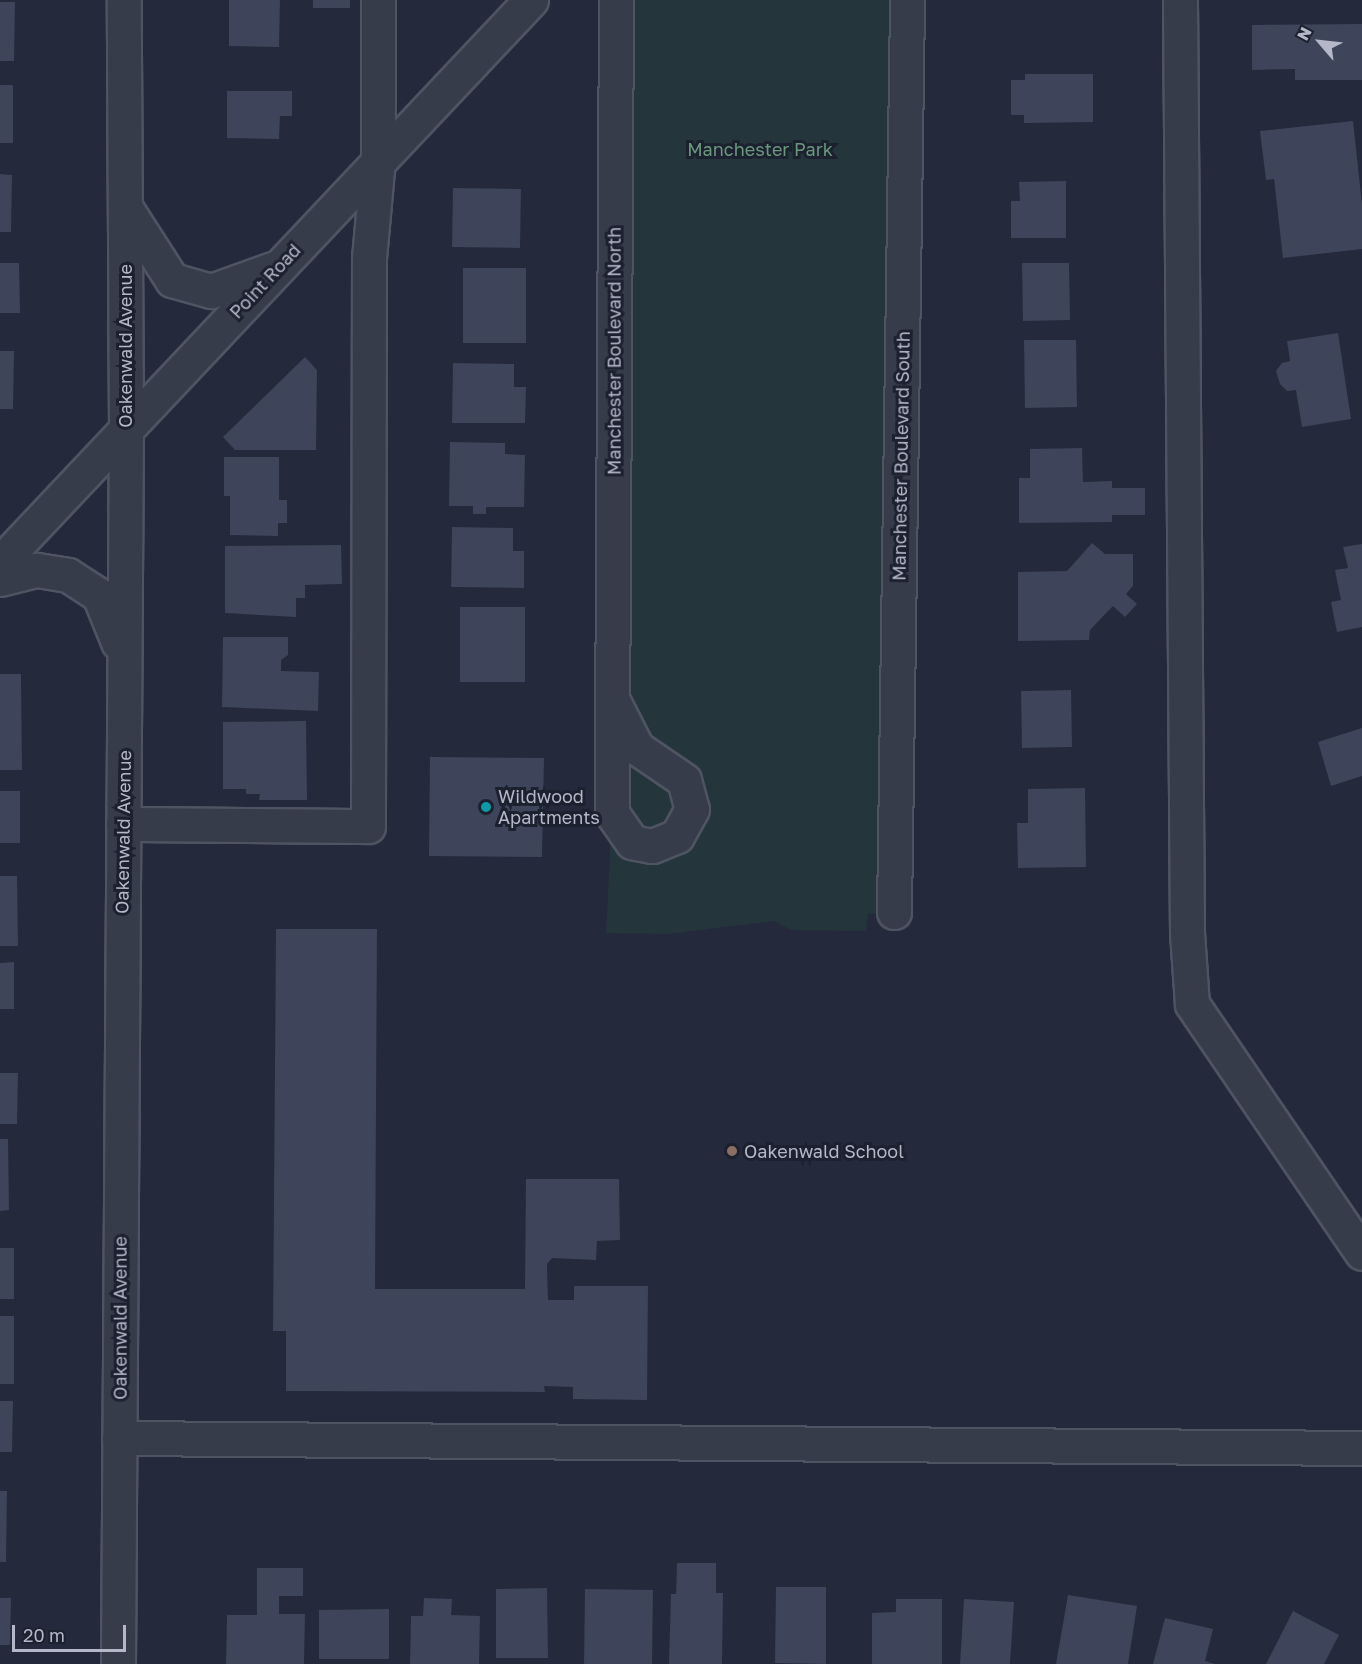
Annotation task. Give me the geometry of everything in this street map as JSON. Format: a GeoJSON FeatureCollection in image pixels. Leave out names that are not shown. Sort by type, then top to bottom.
{"type":"FeatureCollection","features":[{"type":"Feature","properties":{"kind":"street","name":"Oakenwald Avenue"},"geometry":{"type":"LineString","coordinates":[[118,1664],[126,430],[124,0]]}},
{"type":"Feature","properties":{"kind":"street"},"geometry":{"type":"LineString","coordinates":[[123,824],[368,826],[369,258],[378,159],[378,0]]}},
{"type":"Feature","properties":{"kind":"street","name":"Point Road"},"geometry":{"type":"LineString","coordinates":[[0,563],[378,159],[531,0]]}},
{"type":"Feature","properties":{"kind":"street","name":"Manchester Boulevard North"},"geometry":{"type":"LineString","coordinates":[[613,701],[616,0]]}},
{"type":"Feature","properties":{"kind":"street","name":"Manchester Boulevard South"},"geometry":{"type":"LineString","coordinates":[[894,912],[907,0]]}},
{"type":"Feature","properties":{"kind":"street"},"geometry":{"type":"LineString","coordinates":[[1180,0],[1187,933],[1192,1004],[1362,1253]]}},
{"type":"Feature","properties":{"kind":"street"},"geometry":{"type":"LineString","coordinates":[[125,207],[172,280],[211,291],[276,268]]}},
{"type":"Feature","properties":{"kind":"street"},"geometry":{"type":"LineString","coordinates":[[0,579],[37,570],[68,575],[99,595],[124,656]]}},
{"type":"Feature","properties":{"kind":"street"},"geometry":{"type":"LineString","coordinates":[[119,1438],[1362,1448]]}},
{"type":"Feature","properties":{"kind":"green space","name":"Manchester Park"},"geometry":{"type":"Polygon","coordinates":[[[616,0],[907,0],[894,912],[868,914],[866,931],[791,930],[775,921],[667,934],[606,933],[612,813],[616,0]]]}},
{"type":"Feature","properties":{"kind":"building"},"geometry":{"type":"Polygon","coordinates":[[[229,0],[280,0],[279,47],[229,46],[229,0]]]}},
{"type":"Feature","properties":{"kind":"building"},"geometry":{"type":"Polygon","coordinates":[[[313,0],[350,0],[350,8],[313,8],[313,0]]]}},
{"type":"Feature","properties":{"kind":"building"},"geometry":{"type":"Polygon","coordinates":[[[0,2],[15,2],[14,61],[0,61],[0,2]]]}},
{"type":"Feature","properties":{"kind":"building"},"geometry":{"type":"Polygon","coordinates":[[[1362,24],[1362,80],[1295,80],[1295,69],[1252,70],[1252,25],[1362,24]]]}},
{"type":"Feature","properties":{"kind":"building"},"geometry":{"type":"Polygon","coordinates":[[[1025,74],[1093,74],[1093,122],[1024,123],[1024,115],[1011,115],[1011,80],[1025,80],[1025,74]]]}},
{"type":"Feature","properties":{"kind":"building"},"geometry":{"type":"Polygon","coordinates":[[[0,85],[13,85],[13,143],[0,143],[0,85]]]}},
{"type":"Feature","properties":{"kind":"building"},"geometry":{"type":"Polygon","coordinates":[[[227,91],[292,91],[292,116],[280,116],[279,139],[227,138],[227,91]]]}},
{"type":"Feature","properties":{"kind":"building"},"geometry":{"type":"Polygon","coordinates":[[[1353,121],[1362,204],[1362,249],[1283,258],[1274,179],[1266,180],[1260,131],[1353,121]]]}},
{"type":"Feature","properties":{"kind":"building"},"geometry":{"type":"Polygon","coordinates":[[[0,174],[12,175],[11,232],[0,232],[0,174]]]}},
{"type":"Feature","properties":{"kind":"building"},"geometry":{"type":"Polygon","coordinates":[[[1066,181],[1066,238],[1011,238],[1011,201],[1020,201],[1019,182],[1066,181]]]}},
{"type":"Feature","properties":{"kind":"building"},"geometry":{"type":"Polygon","coordinates":[[[453,188],[521,189],[520,248],[452,247],[453,188]]]}},
{"type":"Feature","properties":{"kind":"building"},"geometry":{"type":"Polygon","coordinates":[[[0,263],[19,263],[20,313],[0,313],[0,263]]]}},
{"type":"Feature","properties":{"kind":"building"},"geometry":{"type":"Polygon","coordinates":[[[1022,263],[1069,263],[1070,320],[1023,321],[1022,263]]]}},
{"type":"Feature","properties":{"kind":"building"},"geometry":{"type":"Polygon","coordinates":[[[463,268],[526,268],[526,343],[463,343],[463,268]]]}},
{"type":"Feature","properties":{"kind":"building"},"geometry":{"type":"Polygon","coordinates":[[[1338,333],[1351,419],[1302,427],[1296,390],[1287,391],[1280,384],[1276,371],[1282,363],[1290,361],[1287,341],[1338,333]]]}},
{"type":"Feature","properties":{"kind":"building"},"geometry":{"type":"Polygon","coordinates":[[[1024,340],[1076,340],[1077,407],[1025,408],[1024,340]]]}},
{"type":"Feature","properties":{"kind":"building"},"geometry":{"type":"Polygon","coordinates":[[[0,351],[14,351],[13,409],[0,409],[0,351]]]}},
{"type":"Feature","properties":{"kind":"building"},"geometry":{"type":"Polygon","coordinates":[[[305,357],[317,370],[316,450],[235,450],[223,437],[305,357]]]}},
{"type":"Feature","properties":{"kind":"building"},"geometry":{"type":"Polygon","coordinates":[[[453,363],[514,364],[514,387],[526,387],[525,423],[452,423],[453,363]]]}},
{"type":"Feature","properties":{"kind":"building"},"geometry":{"type":"Polygon","coordinates":[[[450,442],[505,443],[505,454],[525,455],[524,507],[486,507],[486,514],[473,514],[473,506],[449,506],[450,442]]]}},
{"type":"Feature","properties":{"kind":"building"},"geometry":{"type":"Polygon","coordinates":[[[1082,448],[1083,482],[1112,481],[1112,488],[1145,488],[1145,515],[1112,515],[1112,522],[1019,523],[1019,478],[1030,478],[1030,449],[1082,448]]]}},
{"type":"Feature","properties":{"kind":"building"},"geometry":{"type":"Polygon","coordinates":[[[224,457],[279,457],[279,500],[287,500],[287,523],[278,523],[278,536],[230,535],[230,496],[224,496],[224,457]]]}},
{"type":"Feature","properties":{"kind":"building"},"geometry":{"type":"Polygon","coordinates":[[[452,527],[513,528],[513,551],[524,551],[524,588],[451,587],[452,527]]]}},
{"type":"Feature","properties":{"kind":"building"},"geometry":{"type":"Polygon","coordinates":[[[1092,543],[1105,554],[1133,554],[1133,586],[1126,594],[1137,604],[1125,617],[1113,606],[1090,630],[1089,640],[1018,641],[1018,572],[1067,571],[1092,543]]]}},
{"type":"Feature","properties":{"kind":"building"},"geometry":{"type":"Polygon","coordinates":[[[1362,544],[1362,627],[1337,632],[1331,602],[1341,600],[1335,570],[1348,568],[1343,547],[1362,544]]]}},
{"type":"Feature","properties":{"kind":"building"},"geometry":{"type":"Polygon","coordinates":[[[341,545],[342,584],[305,585],[305,598],[296,598],[296,617],[225,613],[225,546],[341,545]]]}},
{"type":"Feature","properties":{"kind":"building"},"geometry":{"type":"Polygon","coordinates":[[[460,607],[525,607],[525,682],[460,682],[460,607]]]}},
{"type":"Feature","properties":{"kind":"building"},"geometry":{"type":"Polygon","coordinates":[[[223,637],[288,637],[288,655],[281,660],[281,671],[319,672],[318,711],[222,707],[223,637]]]}},
{"type":"Feature","properties":{"kind":"building"},"geometry":{"type":"Polygon","coordinates":[[[0,674],[21,674],[22,770],[0,770],[0,674]]]}},
{"type":"Feature","properties":{"kind":"building"},"geometry":{"type":"Polygon","coordinates":[[[1071,690],[1072,747],[1022,748],[1021,691],[1071,690]]]}},
{"type":"Feature","properties":{"kind":"building"},"geometry":{"type":"Polygon","coordinates":[[[306,721],[307,800],[259,800],[260,794],[246,794],[246,789],[223,789],[223,722],[306,721]]]}},
{"type":"Feature","properties":{"kind":"building"},"geometry":{"type":"Polygon","coordinates":[[[1362,728],[1362,776],[1331,786],[1318,742],[1362,728]]]}},
{"type":"Feature","properties":{"kind":"building","name":"Wildwood Apartments"},"geometry":{"type":"Polygon","coordinates":[[[430,757],[544,758],[542,857],[429,856],[430,757]]]}},
{"type":"Feature","properties":{"kind":"building"},"geometry":{"type":"Polygon","coordinates":[[[1085,788],[1086,867],[1018,868],[1017,823],[1028,823],[1028,789],[1085,788]]]}},
{"type":"Feature","properties":{"kind":"building"},"geometry":{"type":"Polygon","coordinates":[[[0,791],[20,791],[20,843],[0,843],[0,791]]]}},
{"type":"Feature","properties":{"kind":"building"},"geometry":{"type":"Polygon","coordinates":[[[0,876],[17,876],[18,946],[0,946],[0,876]]]}},
{"type":"Feature","properties":{"kind":"building"},"geometry":{"type":"Polygon","coordinates":[[[276,929],[377,929],[375,1289],[525,1289],[526,1179],[619,1179],[620,1240],[597,1241],[596,1260],[552,1258],[547,1264],[548,1300],[574,1300],[574,1286],[648,1286],[647,1400],[573,1399],[573,1387],[544,1386],[545,1392],[286,1391],[286,1331],[273,1331],[276,929]]]}},
{"type":"Feature","properties":{"kind":"building"},"geometry":{"type":"Polygon","coordinates":[[[14,962],[14,1009],[0,1009],[0,963],[14,962]]]}},
{"type":"Feature","properties":{"kind":"building"},"geometry":{"type":"Polygon","coordinates":[[[0,1073],[18,1073],[17,1124],[0,1124],[0,1073]]]}},
{"type":"Feature","properties":{"kind":"building"},"geometry":{"type":"Polygon","coordinates":[[[0,1139],[8,1139],[9,1210],[0,1211],[0,1139]]]}},
{"type":"Feature","properties":{"kind":"building"},"geometry":{"type":"Polygon","coordinates":[[[0,1248],[14,1248],[14,1299],[0,1299],[0,1248]]]}},
{"type":"Feature","properties":{"kind":"building"},"geometry":{"type":"Polygon","coordinates":[[[0,1316],[14,1316],[14,1384],[0,1384],[0,1316]]]}},
{"type":"Feature","properties":{"kind":"building"},"geometry":{"type":"Polygon","coordinates":[[[0,1401],[13,1401],[12,1452],[0,1452],[0,1401]]]}},
{"type":"Feature","properties":{"kind":"building"},"geometry":{"type":"Polygon","coordinates":[[[0,1491],[7,1491],[6,1562],[0,1562],[0,1491]]]}},
{"type":"Feature","properties":{"kind":"building"},"geometry":{"type":"Polygon","coordinates":[[[677,1563],[716,1563],[716,1593],[723,1593],[722,1664],[669,1664],[671,1594],[676,1594],[677,1563]]]}},
{"type":"Feature","properties":{"kind":"building"},"geometry":{"type":"Polygon","coordinates":[[[257,1568],[303,1568],[303,1596],[279,1596],[279,1614],[305,1614],[304,1664],[226,1664],[227,1615],[257,1615],[257,1568]]]}},
{"type":"Feature","properties":{"kind":"building"},"geometry":{"type":"Polygon","coordinates":[[[776,1587],[826,1587],[826,1664],[775,1663],[776,1587]]]}},
{"type":"Feature","properties":{"kind":"building"},"geometry":{"type":"Polygon","coordinates":[[[547,1588],[548,1658],[496,1658],[496,1589],[547,1588]]]}},
{"type":"Feature","properties":{"kind":"building"},"geometry":{"type":"Polygon","coordinates":[[[585,1589],[653,1590],[652,1664],[584,1664],[585,1589]]]}},
{"type":"Feature","properties":{"kind":"building"},"geometry":{"type":"Polygon","coordinates":[[[1068,1595],[1137,1606],[1128,1664],[1056,1664],[1068,1595]]]}},
{"type":"Feature","properties":{"kind":"building"},"geometry":{"type":"Polygon","coordinates":[[[0,1598],[11,1598],[10,1645],[0,1645],[0,1598]]]}},
{"type":"Feature","properties":{"kind":"building"},"geometry":{"type":"Polygon","coordinates":[[[424,1598],[452,1599],[451,1615],[480,1616],[479,1664],[410,1664],[411,1616],[423,1616],[424,1598]]]}},
{"type":"Feature","properties":{"kind":"building"},"geometry":{"type":"Polygon","coordinates":[[[896,1599],[942,1599],[942,1664],[872,1664],[872,1613],[896,1612],[896,1599]]]}},
{"type":"Feature","properties":{"kind":"building"},"geometry":{"type":"Polygon","coordinates":[[[964,1599],[1014,1602],[1010,1664],[960,1664],[964,1599]]]}},
{"type":"Feature","properties":{"kind":"building"},"geometry":{"type":"Polygon","coordinates":[[[389,1609],[389,1659],[319,1659],[319,1610],[389,1609]]]}},
{"type":"Feature","properties":{"kind":"building"},"geometry":{"type":"Polygon","coordinates":[[[1293,1611],[1339,1635],[1324,1664],[1266,1664],[1293,1611]]]}},
{"type":"Feature","properties":{"kind":"building"},"geometry":{"type":"Polygon","coordinates":[[[1165,1618],[1213,1629],[1205,1661],[1215,1664],[1153,1664],[1165,1618]]]}},
{"type":"Feature","properties":{"kind":"place","name":"Wildwood Apartments"},"geometry":{"type":"Point","coordinates":[486,807]}},
{"type":"Feature","properties":{"kind":"place","name":"Oakenwald School"},"geometry":{"type":"Point","coordinates":[732,1151]}}]}
